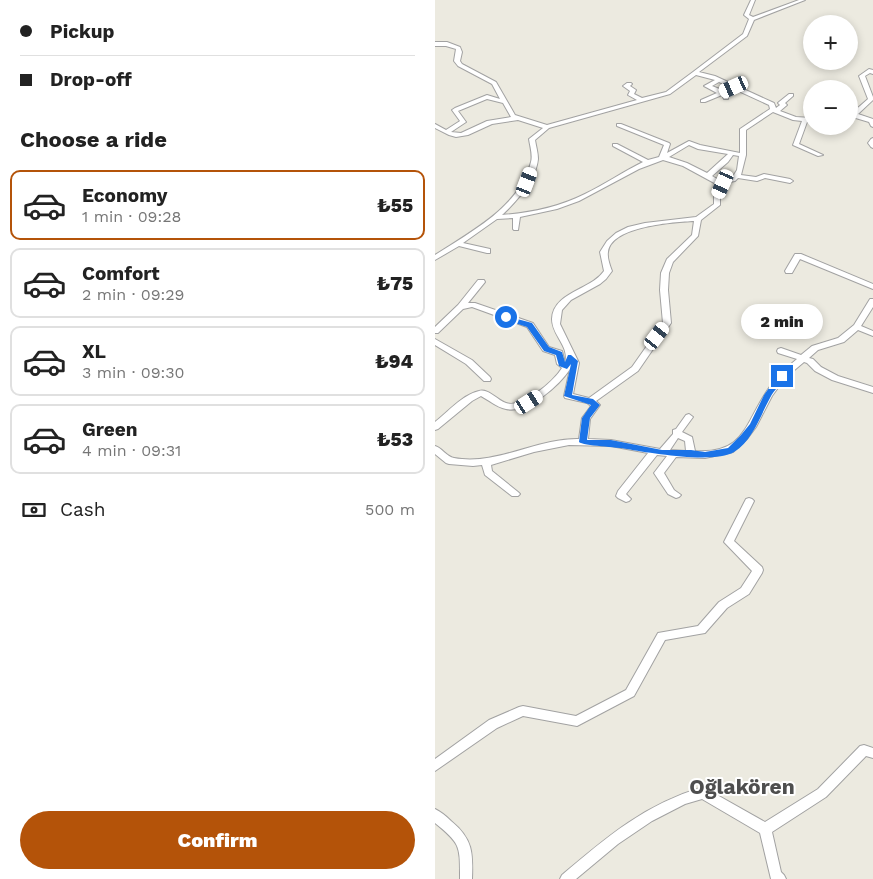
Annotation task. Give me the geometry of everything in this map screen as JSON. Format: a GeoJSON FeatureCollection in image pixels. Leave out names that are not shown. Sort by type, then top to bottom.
{"type":"FeatureCollection","features":[{"type":"Feature","properties":{"kind":"street"},"geometry":{"type":"LineString","coordinates":[[752,19],[746,15],[753,0]]}},
{"type":"Feature","properties":{"kind":"street"},"geometry":{"type":"LineString","coordinates":[[435,258],[502,212],[527,182],[535,161],[532,140],[547,127],[643,101],[676,89],[745,35],[752,19],[803,0]]}},
{"type":"Feature","properties":{"kind":"street"},"geometry":{"type":"LineString","coordinates":[[435,44],[447,44],[458,48],[457,61],[460,65],[490,79],[497,86],[513,116],[547,127]]}},
{"type":"Feature","properties":{"kind":"street"},"geometry":{"type":"LineString","coordinates":[[858,111],[872,99],[862,76],[873,72]]}},
{"type":"Feature","properties":{"kind":"street"},"geometry":{"type":"LineString","coordinates":[[695,74],[713,77],[772,104],[774,110],[795,119],[803,120]]}},
{"type":"Feature","properties":{"kind":"street"},"geometry":{"type":"LineString","coordinates":[[719,80],[707,86],[724,95]]}},
{"type":"Feature","properties":{"kind":"street"},"geometry":{"type":"LineString","coordinates":[[629,84],[626,86],[633,90],[631,95],[643,101]]}},
{"type":"Feature","properties":{"kind":"street"},"geometry":{"type":"LineString","coordinates":[[703,100],[724,95],[734,87]]}},
{"type":"Feature","properties":{"kind":"street"},"geometry":{"type":"LineString","coordinates":[[718,182],[734,179],[739,172],[743,155],[743,129],[784,105],[781,103],[791,96]]}},
{"type":"Feature","properties":{"kind":"street"},"geometry":{"type":"LineString","coordinates":[[447,132],[463,122],[455,110],[487,97],[506,102]]}},
{"type":"Feature","properties":{"kind":"street"},"geometry":{"type":"LineString","coordinates":[[858,116],[872,121],[873,125]]}},
{"type":"Feature","properties":{"kind":"street"},"geometry":{"type":"LineString","coordinates":[[435,126],[447,132],[463,136],[487,123],[517,118]]}},
{"type":"Feature","properties":{"kind":"street"},"geometry":{"type":"LineString","coordinates":[[619,125],[679,148]]}},
{"type":"Feature","properties":{"kind":"street"},"geometry":{"type":"LineString","coordinates":[[803,130],[796,145],[820,155]]}},
{"type":"Feature","properties":{"kind":"street"},"geometry":{"type":"LineString","coordinates":[[873,140],[871,143],[873,146]]}},
{"type":"Feature","properties":{"kind":"street"},"geometry":{"type":"LineString","coordinates":[[495,217],[517,216],[574,202],[662,158],[689,142],[698,147],[743,155]]}},
{"type":"Feature","properties":{"kind":"street"},"geometry":{"type":"LineString","coordinates":[[662,158],[667,144]]}},
{"type":"Feature","properties":{"kind":"street"},"geometry":{"type":"LineString","coordinates":[[615,145],[649,163]]}},
{"type":"Feature","properties":{"kind":"street"},"geometry":{"type":"LineString","coordinates":[[707,177],[711,170],[727,161],[731,154]]}},
{"type":"Feature","properties":{"kind":"street"},"geometry":{"type":"LineString","coordinates":[[583,442],[586,418],[596,405],[590,401],[568,396],[575,363],[557,328],[557,314],[562,304],[601,282],[608,271],[604,252],[610,243],[629,230],[649,222],[698,219],[717,205],[717,197],[723,184],[674,160],[662,158]]}},
{"type":"Feature","properties":{"kind":"street"},"geometry":{"type":"LineString","coordinates":[[737,176],[757,179],[764,176],[790,181]]}},
{"type":"Feature","properties":{"kind":"street"},"geometry":{"type":"LineString","coordinates":[[516,229],[517,216]]}},
{"type":"Feature","properties":{"kind":"street"},"geometry":{"type":"LineString","coordinates":[[590,401],[635,369],[667,323],[664,290],[665,273],[670,261],[695,236],[698,219]]}},
{"type":"Feature","properties":{"kind":"street"},"geometry":{"type":"LineString","coordinates":[[457,243],[487,251]]}},
{"type":"Feature","properties":{"kind":"street"},"geometry":{"type":"LineString","coordinates":[[435,251],[444,252]]}},
{"type":"Feature","properties":{"kind":"street"},"geometry":{"type":"LineString","coordinates":[[789,271],[798,256],[873,287]]}},
{"type":"Feature","properties":{"kind":"street"},"geometry":{"type":"LineString","coordinates":[[435,331],[461,307],[481,282]]}},
{"type":"Feature","properties":{"kind":"street"},"geometry":{"type":"LineString","coordinates":[[435,449],[449,460],[486,462],[569,442],[611,442],[659,452],[705,455],[731,450],[753,425],[768,395],[782,376],[815,348],[841,340],[857,327],[873,301]]}},
{"type":"Feature","properties":{"kind":"street"},"geometry":{"type":"LineString","coordinates":[[461,307],[472,305],[529,325],[546,349],[559,353],[561,364],[567,367]]}},
{"type":"Feature","properties":{"kind":"street"},"geometry":{"type":"LineString","coordinates":[[857,327],[873,334]]}},
{"type":"Feature","properties":{"kind":"street"},"geometry":{"type":"LineString","coordinates":[[435,342],[469,362],[487,379]]}},
{"type":"Feature","properties":{"kind":"street"},"geometry":{"type":"LineString","coordinates":[[781,351],[810,361],[818,370],[835,378],[873,390]]}},
{"type":"Feature","properties":{"kind":"street"},"geometry":{"type":"LineString","coordinates":[[435,427],[469,398],[481,393],[488,395],[507,407],[519,406],[529,402],[551,385],[567,367],[571,357]]}},
{"type":"Feature","properties":{"kind":"street"},"geometry":{"type":"LineString","coordinates":[[626,499],[621,496],[621,493],[659,452],[672,443],[676,432],[689,417]]}},
{"type":"Feature","properties":{"kind":"street"},"geometry":{"type":"LineString","coordinates":[[676,432],[689,439],[691,453]]}},
{"type":"Feature","properties":{"kind":"street"},"geometry":{"type":"LineString","coordinates":[[674,453],[659,473],[671,492],[676,495]]}},
{"type":"Feature","properties":{"kind":"street"},"geometry":{"type":"LineString","coordinates":[[486,462],[488,472],[515,494]]}},
{"type":"Feature","properties":{"kind":"street"},"geometry":{"type":"LineString","coordinates":[[435,766],[493,724],[523,711],[577,721],[630,694],[661,636],[701,630],[723,605],[745,591],[758,570],[729,542],[749,501]]}},
{"type":"Feature","properties":{"kind":"street"},"geometry":{"type":"LineString","coordinates":[[765,829],[822,793],[864,750],[873,752]]}},
{"type":"Feature","properties":{"kind":"street"},"geometry":{"type":"LineString","coordinates":[[567,879],[633,825],[667,804],[703,793],[765,829],[775,878]]}},
{"type":"Feature","properties":{"kind":"street"},"geometry":{"type":"LineString","coordinates":[[435,815],[461,837],[467,850],[466,879]]}},
{"type":"Feature","properties":{"kind":"district","name":"Oğlakören"},"geometry":{"type":"Point","coordinates":[742,787]}},
{"type":"Feature","properties":{"kind":"route"},"geometry":{"type":"LineString","coordinates":[[506,317],[529,325],[546,349],[559,353],[561,364],[567,367],[571,357],[575,363],[568,396],[590,401],[596,405],[586,418],[583,442],[611,442],[662,453],[705,455],[731,450],[753,425],[768,395],[782,376]]}}]}
